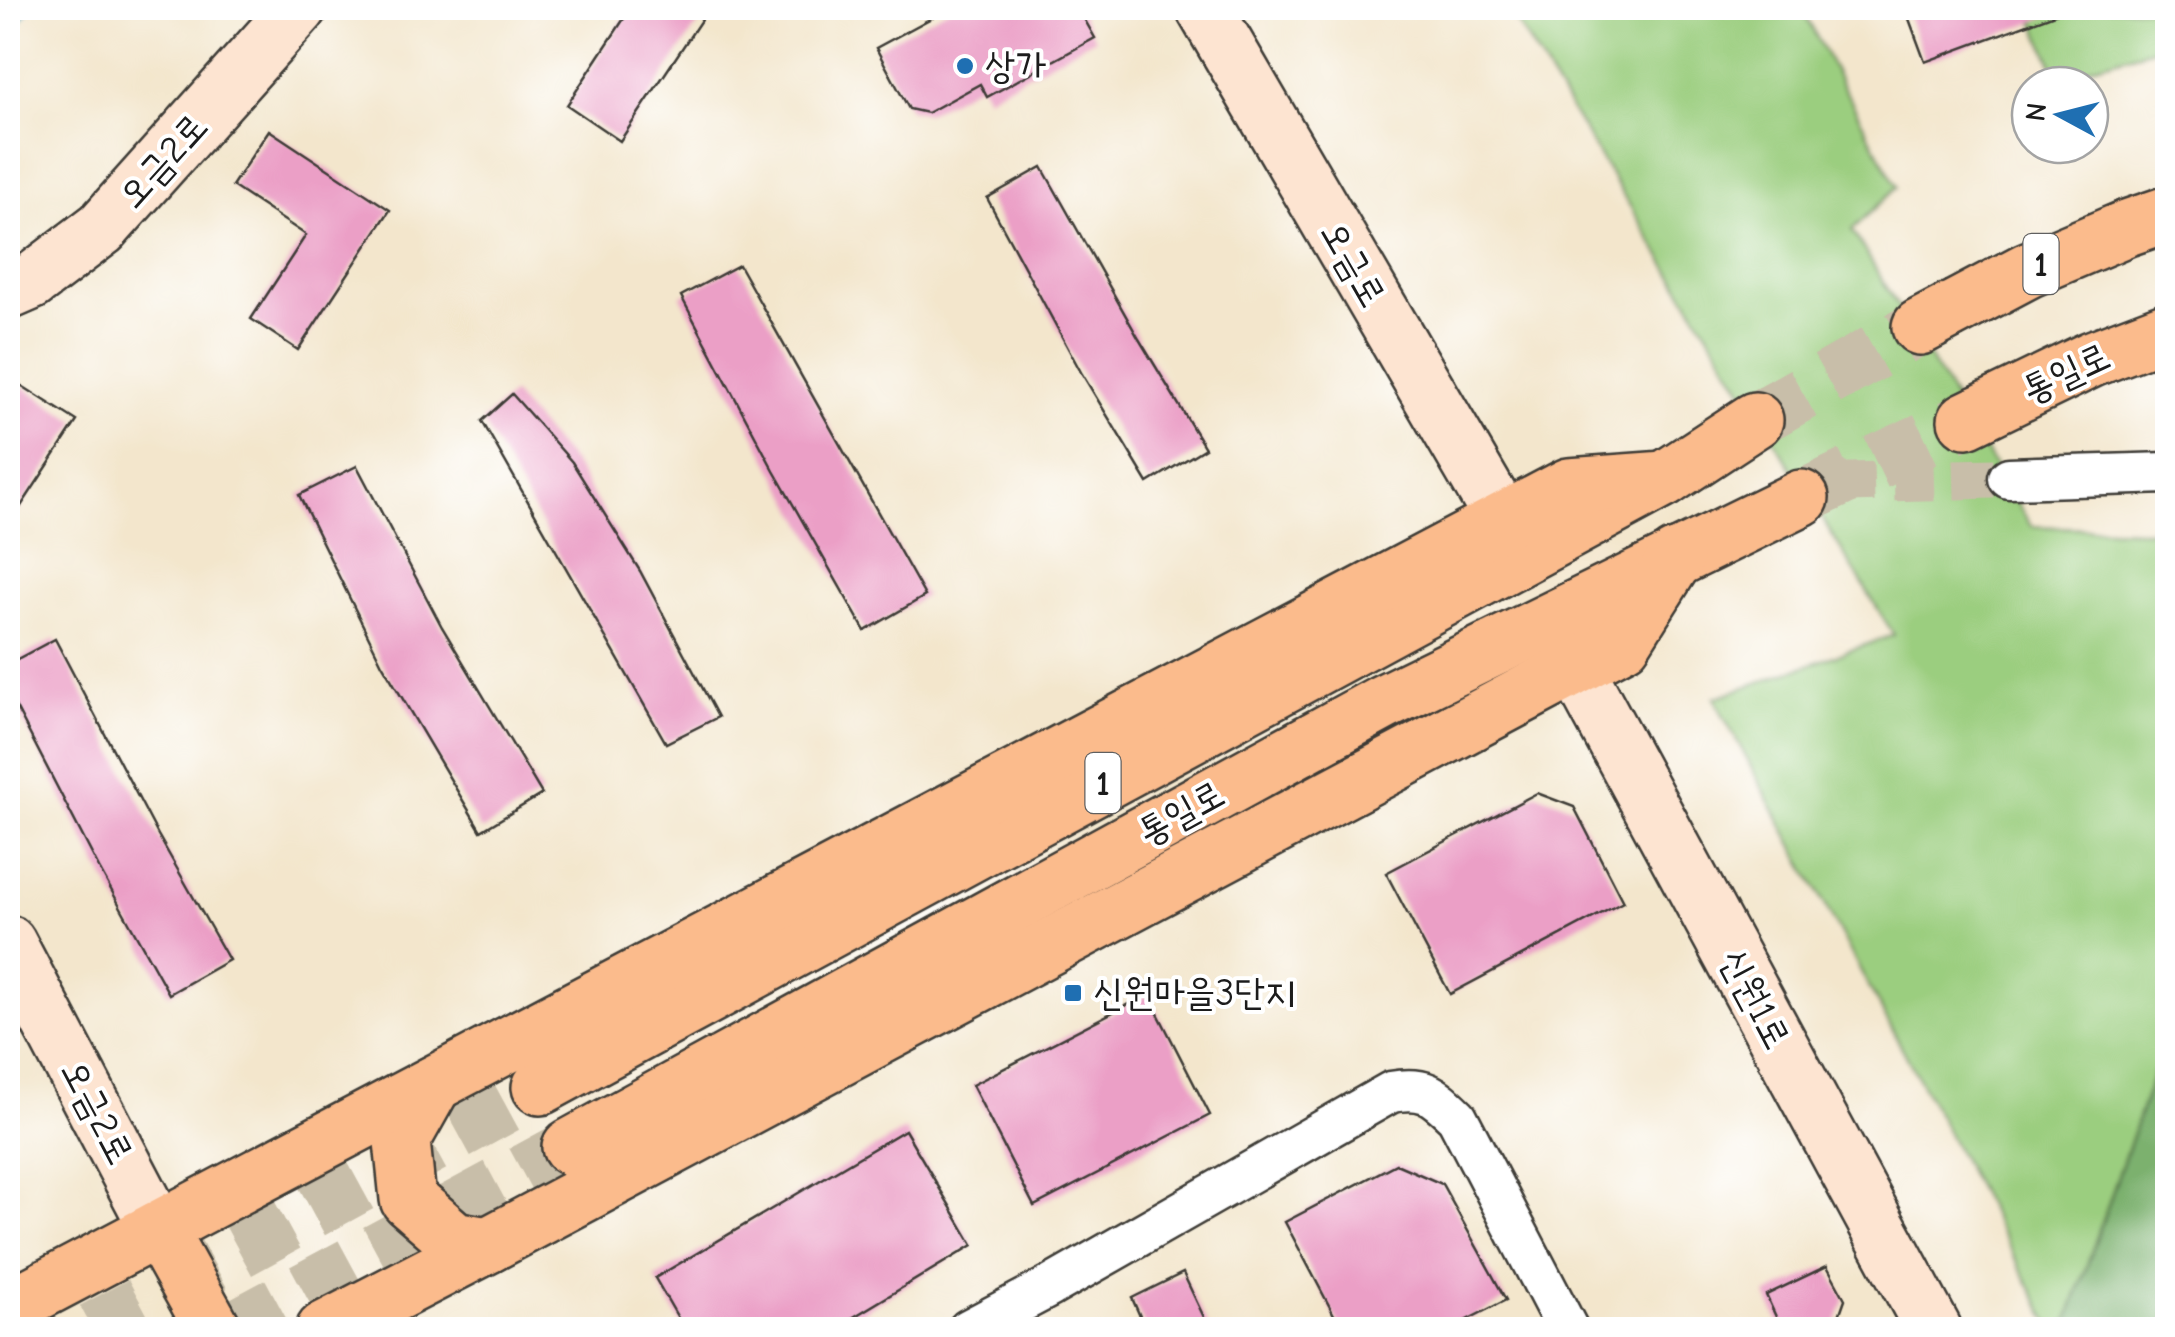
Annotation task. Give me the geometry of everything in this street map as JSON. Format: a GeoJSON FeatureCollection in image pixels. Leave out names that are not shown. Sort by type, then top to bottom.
{"type":"FeatureCollection","features":[{"type":"Feature","properties":{"kind":"main road","name":"1"},"geometry":{"type":"LineString","coordinates":[[1920,327],[2028,270],[2168,214]]}},
{"type":"Feature","properties":{"kind":"main road","name":"통일로"},"geometry":{"type":"LineString","coordinates":[[1966,420],[2092,359],[2168,330]]}},
{"type":"Feature","properties":{"kind":"main road","name":"통일로"},"geometry":{"type":"LineString","coordinates":[[540,1087],[1665,479],[1754,420]]}},
{"type":"Feature","properties":{"kind":"main road"},"geometry":{"type":"LineString","coordinates":[[8,1308],[1569,486],[1665,479]]}},
{"type":"Feature","properties":{"kind":"main road","name":"통일로"},"geometry":{"type":"LineString","coordinates":[[570,1147],[1382,703],[1801,498]]}},
{"type":"Feature","properties":{"kind":"main road"},"geometry":{"type":"LineString","coordinates":[[324,1330],[382,1310],[488,1245],[1623,642],[1676,558]]}},
{"type":"Feature","properties":{"kind":"main road"},"geometry":{"type":"LineString","coordinates":[[434,1084],[402,1140],[408,1199],[454,1239],[488,1245]]}},
{"type":"Feature","properties":{"kind":"main road"},"geometry":{"type":"LineString","coordinates":[[158,1229],[214,1330]]}},
{"type":"Feature","properties":{"kind":"street","name":"오금2로"},"geometry":{"type":"LineString","coordinates":[[8,292],[31,282],[102,228],[300,8]]}},
{"type":"Feature","properties":{"kind":"street","name":"오금로"},"geometry":{"type":"LineString","coordinates":[[1204,8],[1502,520]]}},
{"type":"Feature","properties":{"kind":"street"},"geometry":{"type":"LineString","coordinates":[[2008,478],[2168,473]]}},
{"type":"Feature","properties":{"kind":"street","name":"신원1로"},"geometry":{"type":"LineString","coordinates":[[1576,668],[1934,1330]]}},
{"type":"Feature","properties":{"kind":"street","name":"오금2로"},"geometry":{"type":"LineString","coordinates":[[8,943],[158,1229]]}},
{"type":"Feature","properties":{"kind":"street"},"geometry":{"type":"LineString","coordinates":[[968,1330],[1391,1092],[1414,1088],[1434,1095],[1457,1117],[1568,1330]]}},
{"type":"Feature","properties":{"kind":"green space"},"geometry":{"type":"Polygon","coordinates":[[[1508,8],[1801,8],[1897,187],[1852,230],[2031,526],[2167,531],[2167,1035],[2065,1329],[2053,1329],[1714,698],[1894,635],[1508,8]]]}},
{"type":"Feature","properties":{"kind":"green space"},"geometry":{"type":"Polygon","coordinates":[[[2029,8],[2167,8],[2167,45],[2096,65],[2052,65],[2029,8]]]}},
{"type":"Feature","properties":{"kind":"green space"},"geometry":{"type":"Polygon","coordinates":[[[2167,1035],[2167,1329],[2065,1329],[2167,1035]]]}},
{"type":"Feature","properties":{"kind":"building"},"geometry":{"type":"Polygon","coordinates":[[[631,8],[709,8],[620,141],[567,105],[631,8]]]}},
{"type":"Feature","properties":{"kind":"building","name":"상가"},"geometry":{"type":"Polygon","coordinates":[[[950,8],[1078,8],[1095,38],[987,97],[980,84],[927,113],[909,109],[876,48],[950,8]]]}},
{"type":"Feature","properties":{"kind":"building"},"geometry":{"type":"Polygon","coordinates":[[[1905,8],[2063,8],[2063,11],[1925,62],[1905,8]]]}},
{"type":"Feature","properties":{"kind":"building"},"geometry":{"type":"Polygon","coordinates":[[[269,130],[390,210],[298,350],[251,319],[306,235],[232,186],[269,130]]]}},
{"type":"Feature","properties":{"kind":"building"},"geometry":{"type":"Polygon","coordinates":[[[1042,167],[1205,448],[1148,483],[1082,374],[987,198],[1042,167]]]}},
{"type":"Feature","properties":{"kind":"building"},"geometry":{"type":"Polygon","coordinates":[[[739,265],[925,596],[865,631],[681,296],[739,265]]]}},
{"type":"Feature","properties":{"kind":"building"},"geometry":{"type":"Polygon","coordinates":[[[8,377],[77,421],[8,526],[8,377]]]}},
{"type":"Feature","properties":{"kind":"building"},"geometry":{"type":"Polygon","coordinates":[[[512,394],[572,462],[640,571],[718,717],[666,743],[482,421],[512,394]]]}},
{"type":"Feature","properties":{"kind":"building"},"geometry":{"type":"Polygon","coordinates":[[[357,466],[442,627],[542,794],[481,831],[382,664],[299,495],[357,466]]]}},
{"type":"Feature","properties":{"kind":"building"},"geometry":{"type":"Polygon","coordinates":[[[55,639],[229,960],[169,994],[8,692],[8,664],[55,639]]]}},
{"type":"Feature","properties":{"kind":"building"},"geometry":{"type":"Polygon","coordinates":[[[1537,793],[1574,807],[1623,902],[1450,994],[1386,873],[1537,793]]]}},
{"type":"Feature","properties":{"kind":"building"},"geometry":{"type":"Polygon","coordinates":[[[1148,994],[1210,1115],[1034,1206],[972,1085],[1148,994]]]}},
{"type":"Feature","properties":{"kind":"building"},"geometry":{"type":"Polygon","coordinates":[[[905,1130],[973,1245],[832,1330],[685,1330],[655,1278],[905,1130]]]}},
{"type":"Feature","properties":{"kind":"building"},"geometry":{"type":"Polygon","coordinates":[[[1396,1164],[1442,1184],[1506,1300],[1447,1330],[1342,1330],[1285,1222],[1396,1164]]]}},
{"type":"Feature","properties":{"kind":"building"},"geometry":{"type":"Polygon","coordinates":[[[1827,1266],[1845,1299],[1834,1330],[1782,1330],[1766,1295],[1827,1266]]]}},
{"type":"Feature","properties":{"kind":"building"},"geometry":{"type":"Polygon","coordinates":[[[1183,1273],[1210,1330],[1146,1330],[1132,1298],[1183,1273]]]}},
{"type":"Feature","properties":{"kind":"waterway"},"geometry":{"type":"LineString","coordinates":[[8,33],[24,8]]}},
{"type":"Feature","properties":{"kind":"tunnel"},"geometry":{"type":"LineString","coordinates":[[1755,420],[1920,327]]}},
{"type":"Feature","properties":{"kind":"tunnel"},"geometry":{"type":"LineString","coordinates":[[1801,498],[1966,420]]}},
{"type":"Feature","properties":{"kind":"tunnel"},"geometry":{"type":"LineString","coordinates":[[1834,483],[2009,478]]}},
{"type":"Feature","properties":{"kind":"tunnel"},"geometry":{"type":"LineString","coordinates":[[93,1330],[540,1087]]}},
{"type":"Feature","properties":{"kind":"tunnel"},"geometry":{"type":"LineString","coordinates":[[230,1330],[570,1147]]}},
{"type":"Feature","properties":{"kind":"place","name":"상가"},"geometry":{"type":"Point","coordinates":[965,66]}},
{"type":"Feature","properties":{"kind":"place","name":"신원마을3단지"},"geometry":{"type":"Point","coordinates":[1073,993]}}]}
